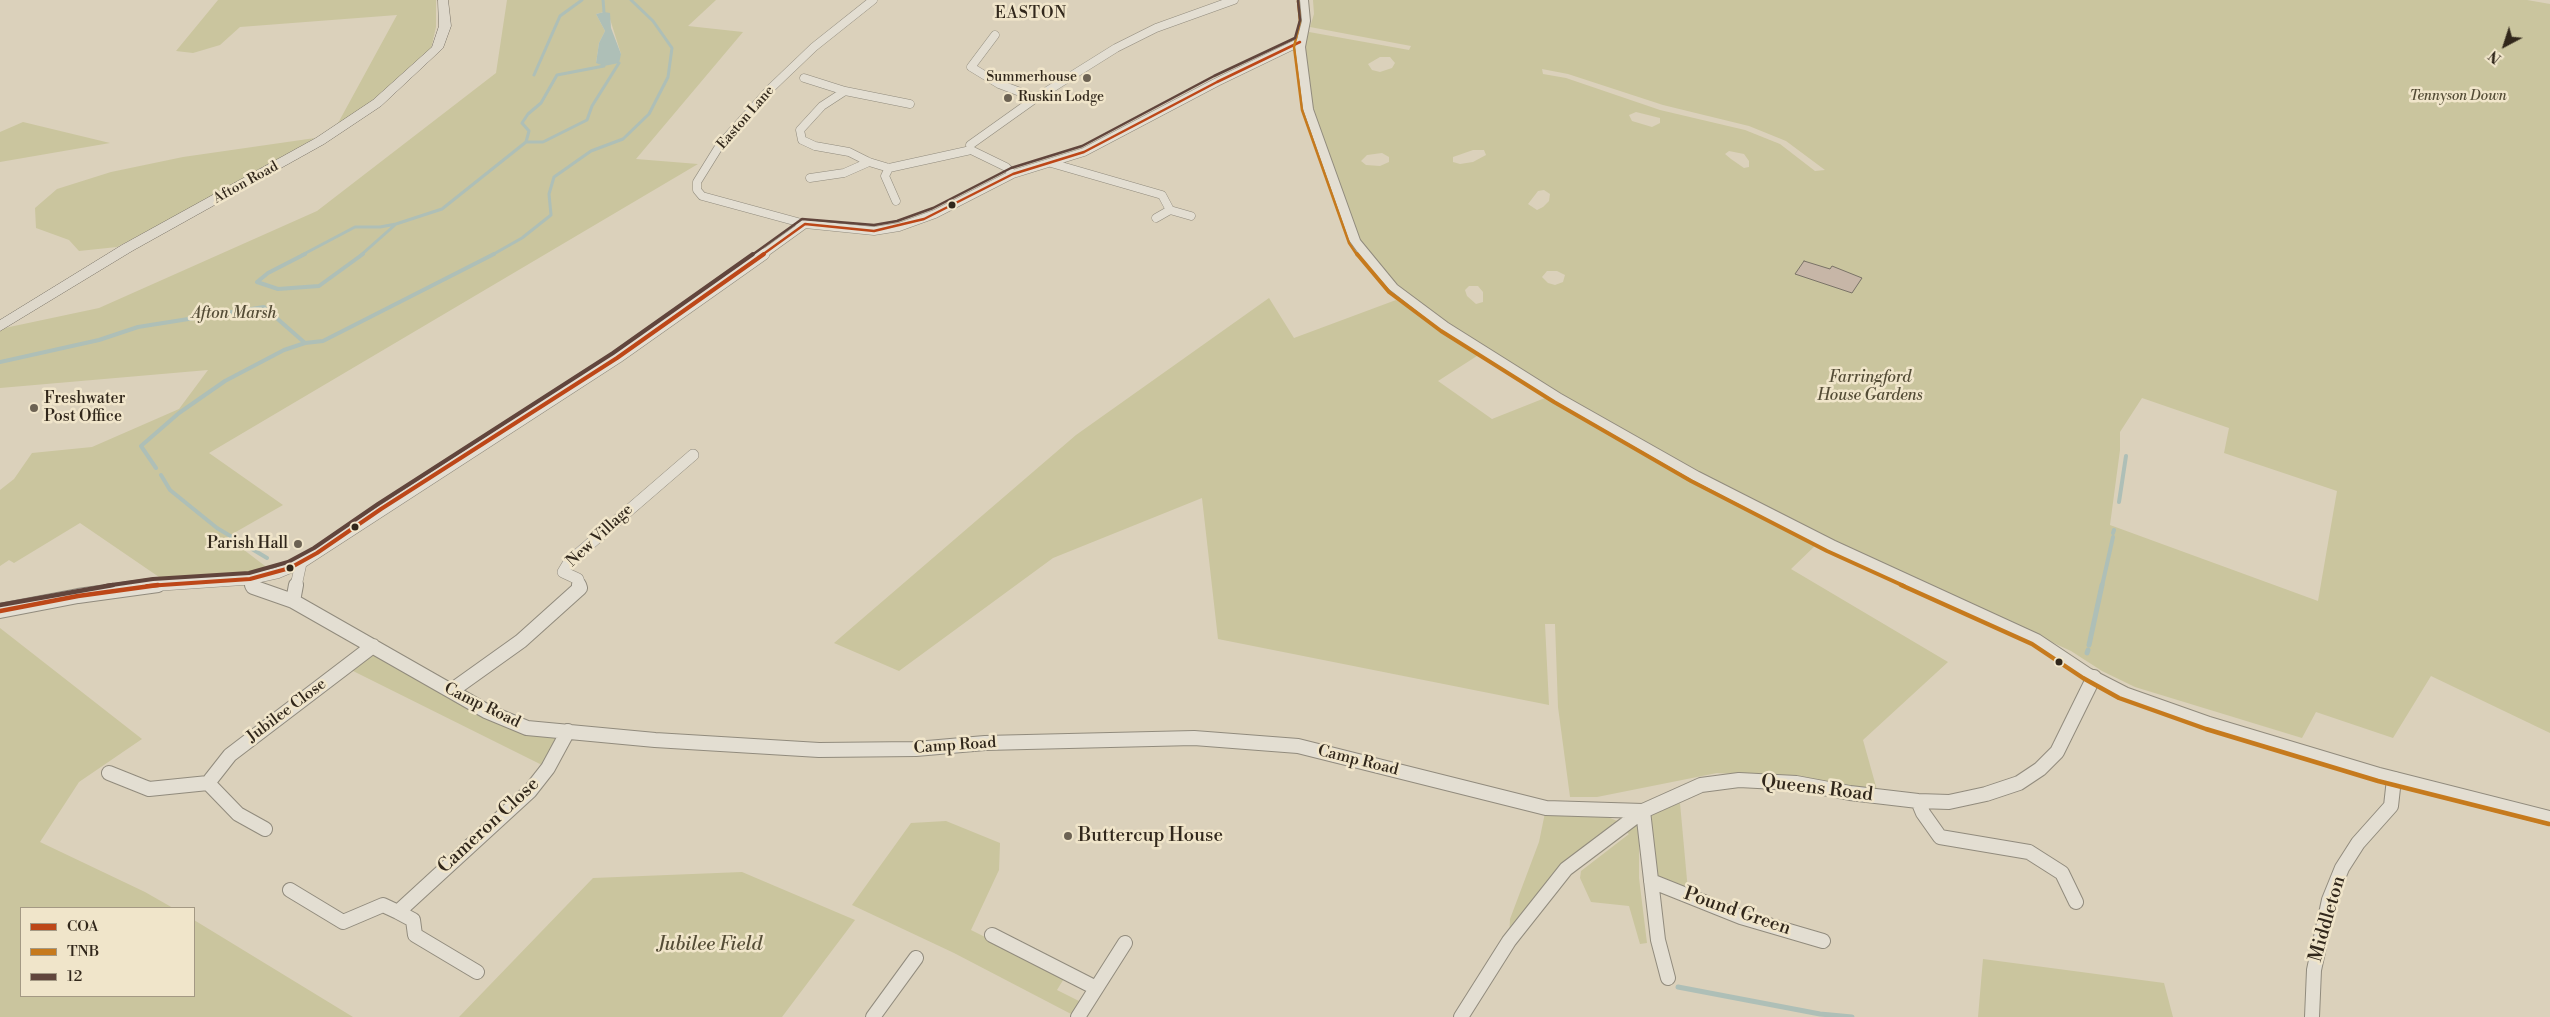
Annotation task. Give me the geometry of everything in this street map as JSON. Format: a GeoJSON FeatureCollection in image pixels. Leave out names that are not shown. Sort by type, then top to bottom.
{"type":"FeatureCollection","features":[{"type":"Feature","properties":{"kind":"main road","name":"Afton Road"},"geometry":{"type":"LineString","coordinates":[[0,326],[127,248],[320,141],[377,103],[437,48],[445,26],[443,0]]}},
{"type":"Feature","properties":{"kind":"street","name":"Easton Lane"},"geometry":{"type":"LineString","coordinates":[[805,224],[702,196],[697,190],[697,182],[720,145],[770,88],[814,47],[873,0]]}},
{"type":"Feature","properties":{"kind":"street"},"geometry":{"type":"LineString","coordinates":[[971,150],[970,145],[975,141],[1036,98],[1116,48],[1156,28],[1234,0]]}},
{"type":"Feature","properties":{"kind":"street"},"geometry":{"type":"LineString","coordinates":[[1304,0],[1306,21],[1300,42],[1308,108],[1326,164],[1355,240],[1378,271],[1414,305],[1557,397],[1702,480],[1830,545],[2035,638],[2094,678],[2122,692],[2199,720],[2394,779],[2550,818]]}},
{"type":"Feature","properties":{"kind":"street"},"geometry":{"type":"LineString","coordinates":[[995,35],[971,67],[999,84],[1036,98]]}},
{"type":"Feature","properties":{"kind":"street"},"geometry":{"type":"LineString","coordinates":[[0,611],[78,596],[154,585],[244,580],[277,573],[301,563],[641,342],[805,224],[874,231],[899,227],[935,214],[1013,174],[1084,152],[1217,82],[1300,42]]}},
{"type":"Feature","properties":{"kind":"street"},"geometry":{"type":"LineString","coordinates":[[804,78],[845,91],[910,104]]}},
{"type":"Feature","properties":{"kind":"street"},"geometry":{"type":"LineString","coordinates":[[845,91],[822,106],[806,122],[800,130],[802,140],[816,146],[849,152],[869,162],[889,168],[971,150],[1006,167],[1013,174]]}},
{"type":"Feature","properties":{"kind":"street"},"geometry":{"type":"LineString","coordinates":[[810,178],[844,173],[869,162]]}},
{"type":"Feature","properties":{"kind":"street"},"geometry":{"type":"LineString","coordinates":[[1051,163],[1162,195],[1170,210]]}},
{"type":"Feature","properties":{"kind":"street"},"geometry":{"type":"LineString","coordinates":[[889,168],[885,176],[896,201]]}},
{"type":"Feature","properties":{"kind":"street"},"geometry":{"type":"LineString","coordinates":[[1156,218],[1170,210],[1191,216]]}},
{"type":"Feature","properties":{"kind":"street","name":"New Village"},"geometry":{"type":"LineString","coordinates":[[451,691],[521,641],[580,588],[578,579],[563,572],[569,562],[693,455]]}},
{"type":"Feature","properties":{"kind":"street"},"geometry":{"type":"LineString","coordinates":[[293,600],[301,563]]}},
{"type":"Feature","properties":{"kind":"street","name":"Camp Road"},"geometry":{"type":"LineString","coordinates":[[244,580],[253,587],[293,600],[486,711],[527,728],[819,750],[916,749],[985,743],[1194,738],[1288,745],[1524,800],[1546,808],[1643,810]]}},
{"type":"Feature","properties":{"kind":"street","name":"Jubilee Close"},"geometry":{"type":"LineString","coordinates":[[208,783],[230,755],[373,646]]}},
{"type":"Feature","properties":{"kind":"street","name":"Queens Road"},"geometry":{"type":"LineString","coordinates":[[1461,1017],[1509,940],[1566,869],[1643,810],[1701,785],[1739,780],[1796,783],[1850,793],[1918,801],[1949,802],[1986,794],[2018,783],[2040,769],[2056,752],[2094,678]]}},
{"type":"Feature","properties":{"kind":"street","name":"Cameron Close"},"geometry":{"type":"LineString","coordinates":[[398,912],[530,791],[548,768],[568,731]]}},
{"type":"Feature","properties":{"kind":"street"},"geometry":{"type":"LineString","coordinates":[[109,773],[149,789],[208,783],[238,814],[265,829]]}},
{"type":"Feature","properties":{"kind":"street","name":"Middleton"},"geometry":{"type":"LineString","coordinates":[[2312,1017],[2314,970],[2329,900],[2342,868],[2354,849],[2391,806],[2394,779]]}},
{"type":"Feature","properties":{"kind":"street"},"geometry":{"type":"LineString","coordinates":[[1918,801],[1923,813],[1940,838],[2029,852],[2062,873],[2076,902]]}},
{"type":"Feature","properties":{"kind":"street"},"geometry":{"type":"LineString","coordinates":[[1643,810],[1658,940],[1668,978]]}},
{"type":"Feature","properties":{"kind":"street","name":"Pound Green"},"geometry":{"type":"LineString","coordinates":[[1651,881],[1741,917],[1823,941]]}},
{"type":"Feature","properties":{"kind":"street"},"geometry":{"type":"LineString","coordinates":[[290,890],[343,922],[383,905],[413,920],[415,934],[477,972]]}},
{"type":"Feature","properties":{"kind":"street"},"geometry":{"type":"LineString","coordinates":[[992,935],[1096,988]]}},
{"type":"Feature","properties":{"kind":"street"},"geometry":{"type":"LineString","coordinates":[[1078,1017],[1125,943]]}},
{"type":"Feature","properties":{"kind":"street"},"geometry":{"type":"LineString","coordinates":[[874,1017],[916,958]]}},
{"type":"Feature","properties":{"kind":"green space"},"geometry":{"type":"Polygon","coordinates":[[[218,0],[436,0],[436,27],[431,49],[374,102],[337,125],[397,15],[240,27],[220,45],[193,53],[176,51],[218,0]]]}},
{"type":"Feature","properties":{"kind":"green space","name":"Afton Marsh"},"geometry":{"type":"Polygon","coordinates":[[[507,0],[716,0],[688,26],[743,32],[636,159],[698,164],[209,453],[283,505],[227,537],[269,569],[236,576],[159,577],[80,523],[14,563],[9,560],[0,566],[0,490],[14,479],[32,453],[92,447],[179,409],[208,370],[0,388],[0,329],[99,308],[317,211],[496,73],[507,0]],[[604,12],[596,14],[605,31],[599,43],[596,63],[621,54],[610,19],[604,12]]]}},
{"type":"Feature","properties":{"kind":"green space"},"geometry":{"type":"Polygon","coordinates":[[[1313,0],[2527,0],[2550,4],[2550,733],[2431,676],[2393,738],[2316,712],[2302,738],[2135,687],[2102,671],[2071,651],[1775,515],[1560,395],[1447,324],[1396,286],[1359,239],[1311,106],[1303,42],[1309,32],[1409,50],[1411,46],[1310,27],[1314,14],[1313,0]],[[1380,57],[1368,64],[1372,70],[1380,72],[1392,68],[1395,63],[1390,57],[1380,57]],[[1542,69],[1543,74],[1566,78],[1660,110],[1745,130],[1780,144],[1815,171],[1825,170],[1786,141],[1749,126],[1663,105],[1568,74],[1542,69]],[[1636,112],[1629,115],[1632,121],[1652,127],[1660,123],[1660,118],[1636,112]],[[1473,150],[1453,157],[1453,162],[1460,164],[1473,162],[1486,155],[1484,150],[1473,150]],[[1729,151],[1725,154],[1731,159],[1744,168],[1749,167],[1749,161],[1744,154],[1729,151]],[[1382,153],[1367,155],[1361,161],[1366,165],[1380,166],[1389,162],[1389,157],[1382,153]],[[1544,190],[1538,191],[1528,204],[1537,210],[1549,201],[1550,194],[1544,190]],[[1547,271],[1542,277],[1548,283],[1555,285],[1563,282],[1565,275],[1557,271],[1547,271]],[[1469,286],[1465,290],[1467,296],[1476,304],[1483,302],[1483,292],[1478,286],[1469,286]],[[2142,398],[2120,432],[2120,450],[2110,525],[2318,601],[2337,491],[2224,453],[2229,428],[2142,398]]]}},
{"type":"Feature","properties":{"kind":"green space"},"geometry":{"type":"Polygon","coordinates":[[[23,122],[110,143],[0,162],[0,132],[23,122]]]}},
{"type":"Feature","properties":{"kind":"green space"},"geometry":{"type":"Polygon","coordinates":[[[315,138],[233,186],[117,247],[79,251],[69,240],[36,228],[35,208],[57,189],[111,172],[183,157],[315,138]]]}},
{"type":"Feature","properties":{"kind":"green space"},"geometry":{"type":"Polygon","coordinates":[[[1269,298],[1294,338],[1396,300],[1480,354],[1438,381],[1492,419],[1550,396],[1818,543],[1791,569],[1948,662],[1863,740],[1877,790],[1796,778],[1717,773],[1597,797],[1570,797],[1558,707],[1555,624],[1545,624],[1549,705],[1218,639],[1202,498],[1053,558],[899,671],[834,643],[1076,435],[1269,298]]]}},
{"type":"Feature","properties":{"kind":"green space"},"geometry":{"type":"Polygon","coordinates":[[[0,628],[142,739],[79,782],[40,842],[145,892],[171,907],[20,907],[20,997],[195,997],[195,921],[353,1017],[0,1017],[0,628]]]}},
{"type":"Feature","properties":{"kind":"green space"},"geometry":{"type":"Polygon","coordinates":[[[373,646],[486,711],[568,731],[548,768],[345,667],[373,646]]]}},
{"type":"Feature","properties":{"kind":"green space"},"geometry":{"type":"Polygon","coordinates":[[[1680,803],[1688,891],[1659,881],[1654,872],[1651,843],[1639,842],[1639,878],[1647,943],[1640,944],[1629,906],[1591,902],[1580,878],[1581,871],[1629,834],[1613,823],[1610,829],[1509,941],[1510,919],[1539,842],[1546,808],[1556,814],[1608,817],[1624,824],[1680,803]]]}},
{"type":"Feature","properties":{"kind":"green space"},"geometry":{"type":"Polygon","coordinates":[[[946,821],[1000,843],[999,870],[971,930],[1065,977],[1057,990],[1081,1002],[1073,1015],[954,953],[852,905],[911,823],[946,821]]]}},
{"type":"Feature","properties":{"kind":"green space","name":"Jubilee Field"},"geometry":{"type":"Polygon","coordinates":[[[742,872],[855,920],[782,1017],[459,1017],[593,878],[742,872]]]}},
{"type":"Feature","properties":{"kind":"green space"},"geometry":{"type":"Polygon","coordinates":[[[1983,959],[2164,983],[2173,1017],[1978,1017],[1983,959]]]}},
{"type":"Feature","properties":{"kind":"shaded area"},"geometry":{"type":"Polygon","coordinates":[[[610,13],[611,28],[621,54],[619,63],[604,66],[596,63],[599,43],[605,31],[596,14],[610,13]]]}},
{"type":"Feature","properties":{"kind":"building"},"geometry":{"type":"Polygon","coordinates":[[[1804,261],[1830,269],[1832,266],[1862,278],[1852,293],[1795,274],[1804,261]]]}},
{"type":"Feature","properties":{"kind":"waterway"},"geometry":{"type":"LineString","coordinates":[[534,75],[560,16],[582,0]]}},
{"type":"Feature","properties":{"kind":"waterway"},"geometry":{"type":"LineString","coordinates":[[603,0],[604,12]]}},
{"type":"Feature","properties":{"kind":"waterway"},"geometry":{"type":"LineString","coordinates":[[492,255],[522,238],[551,215],[549,194],[554,177],[591,151],[623,139],[649,114],[668,77],[672,48],[653,21],[631,0]]}},
{"type":"Feature","properties":{"kind":"waterway"},"geometry":{"type":"LineString","coordinates":[[526,142],[543,142],[587,120],[592,106],[619,63]]}},
{"type":"Feature","properties":{"kind":"waterway"},"geometry":{"type":"LineString","coordinates":[[526,142],[529,131],[522,123],[528,114],[541,103],[557,75],[604,66]]}},
{"type":"Feature","properties":{"kind":"waterway"},"geometry":{"type":"LineString","coordinates":[[396,224],[442,209],[526,142]]}},
{"type":"Feature","properties":{"kind":"waterway"},"geometry":{"type":"LineString","coordinates":[[302,255],[355,227],[380,227],[396,224]]}},
{"type":"Feature","properties":{"kind":"waterway"},"geometry":{"type":"LineString","coordinates":[[361,255],[396,224]]}},
{"type":"Feature","properties":{"kind":"waterway"},"geometry":{"type":"LineString","coordinates":[[305,254],[268,273],[257,282],[278,289],[319,286],[363,254]]}},
{"type":"Feature","properties":{"kind":"waterway"},"geometry":{"type":"LineString","coordinates":[[305,343],[323,341],[494,254]]}},
{"type":"Feature","properties":{"kind":"waterway"},"geometry":{"type":"LineString","coordinates":[[0,362],[99,340],[138,327],[264,307],[305,343]]}},
{"type":"Feature","properties":{"kind":"waterway"},"geometry":{"type":"LineString","coordinates":[[156,468],[141,446],[179,413],[225,381],[284,350],[305,343]]}},
{"type":"Feature","properties":{"kind":"waterway"},"geometry":{"type":"LineString","coordinates":[[2119,502],[2126,456]]}},
{"type":"Feature","properties":{"kind":"waterway"},"geometry":{"type":"LineString","coordinates":[[161,475],[170,490],[217,528],[267,558]]}},
{"type":"Feature","properties":{"kind":"waterway"},"geometry":{"type":"LineString","coordinates":[[2102,586],[2113,537]]}},
{"type":"Feature","properties":{"kind":"waterway"},"geometry":{"type":"LineString","coordinates":[[2089,645],[2102,585]]}},
{"type":"Feature","properties":{"kind":"waterway"},"geometry":{"type":"LineString","coordinates":[[1678,987],[1820,1014],[1852,1017]]}},
{"type":"Feature","properties":{"kind":"transit line","name":"TNB"},"geometry":{"type":"LineString","coordinates":[[1298,1],[1300,21],[1294,47],[1302,110],[1349,243],[1364,264],[1389,292],[1441,331],[1554,402],[1691,481],[1827,551],[2032,644],[2083,678],[2119,698],[2206,729],[2378,781],[2549,824]]}},
{"type":"Feature","properties":{"kind":"transit line","name":"12"},"geometry":{"type":"LineString","coordinates":[[0,605],[77,590],[153,579],[249,573],[288,562],[314,548],[378,504],[613,353],[802,219],[874,225],[897,221],[933,208],[1011,168],[1082,146],[1214,76],[1295,38],[1300,20],[1298,1]]}},
{"type":"Feature","properties":{"kind":"transit line","name":"COA"},"geometry":{"type":"LineString","coordinates":[[0,611],[78,596],[154,585],[250,579],[290,568],[317,553],[381,509],[617,358],[805,224],[874,231],[924,219],[1013,174],[1084,152],[1217,82],[1300,42]]}},
{"type":"Feature","properties":{"kind":"place","name":"Summerhouse"},"geometry":{"type":"Point","coordinates":[1087,78]}},
{"type":"Feature","properties":{"kind":"place","name":"Ruskin Lodge"},"geometry":{"type":"Point","coordinates":[1008,98]}},
{"type":"Feature","properties":{"kind":"place","name":"Freshwater Post Office"},"geometry":{"type":"Point","coordinates":[34,408]}},
{"type":"Feature","properties":{"kind":"place","name":"Parish Hall"},"geometry":{"type":"Point","coordinates":[298,544]}},
{"type":"Feature","properties":{"kind":"place","name":"Buttercup House"},"geometry":{"type":"Point","coordinates":[1068,836]}},
{"type":"Feature","properties":{"kind":"district","name":"EASTON"},"geometry":{"type":"Point","coordinates":[1031,14]}},
{"type":"Feature","properties":{"kind":"park label","name":"Tennyson Down"},"geometry":{"type":"Point","coordinates":[2458,97]}},
{"type":"Feature","properties":{"kind":"park label","name":"Farringford House Gardens"},"geometry":{"type":"Point","coordinates":[1870,387]}}]}
